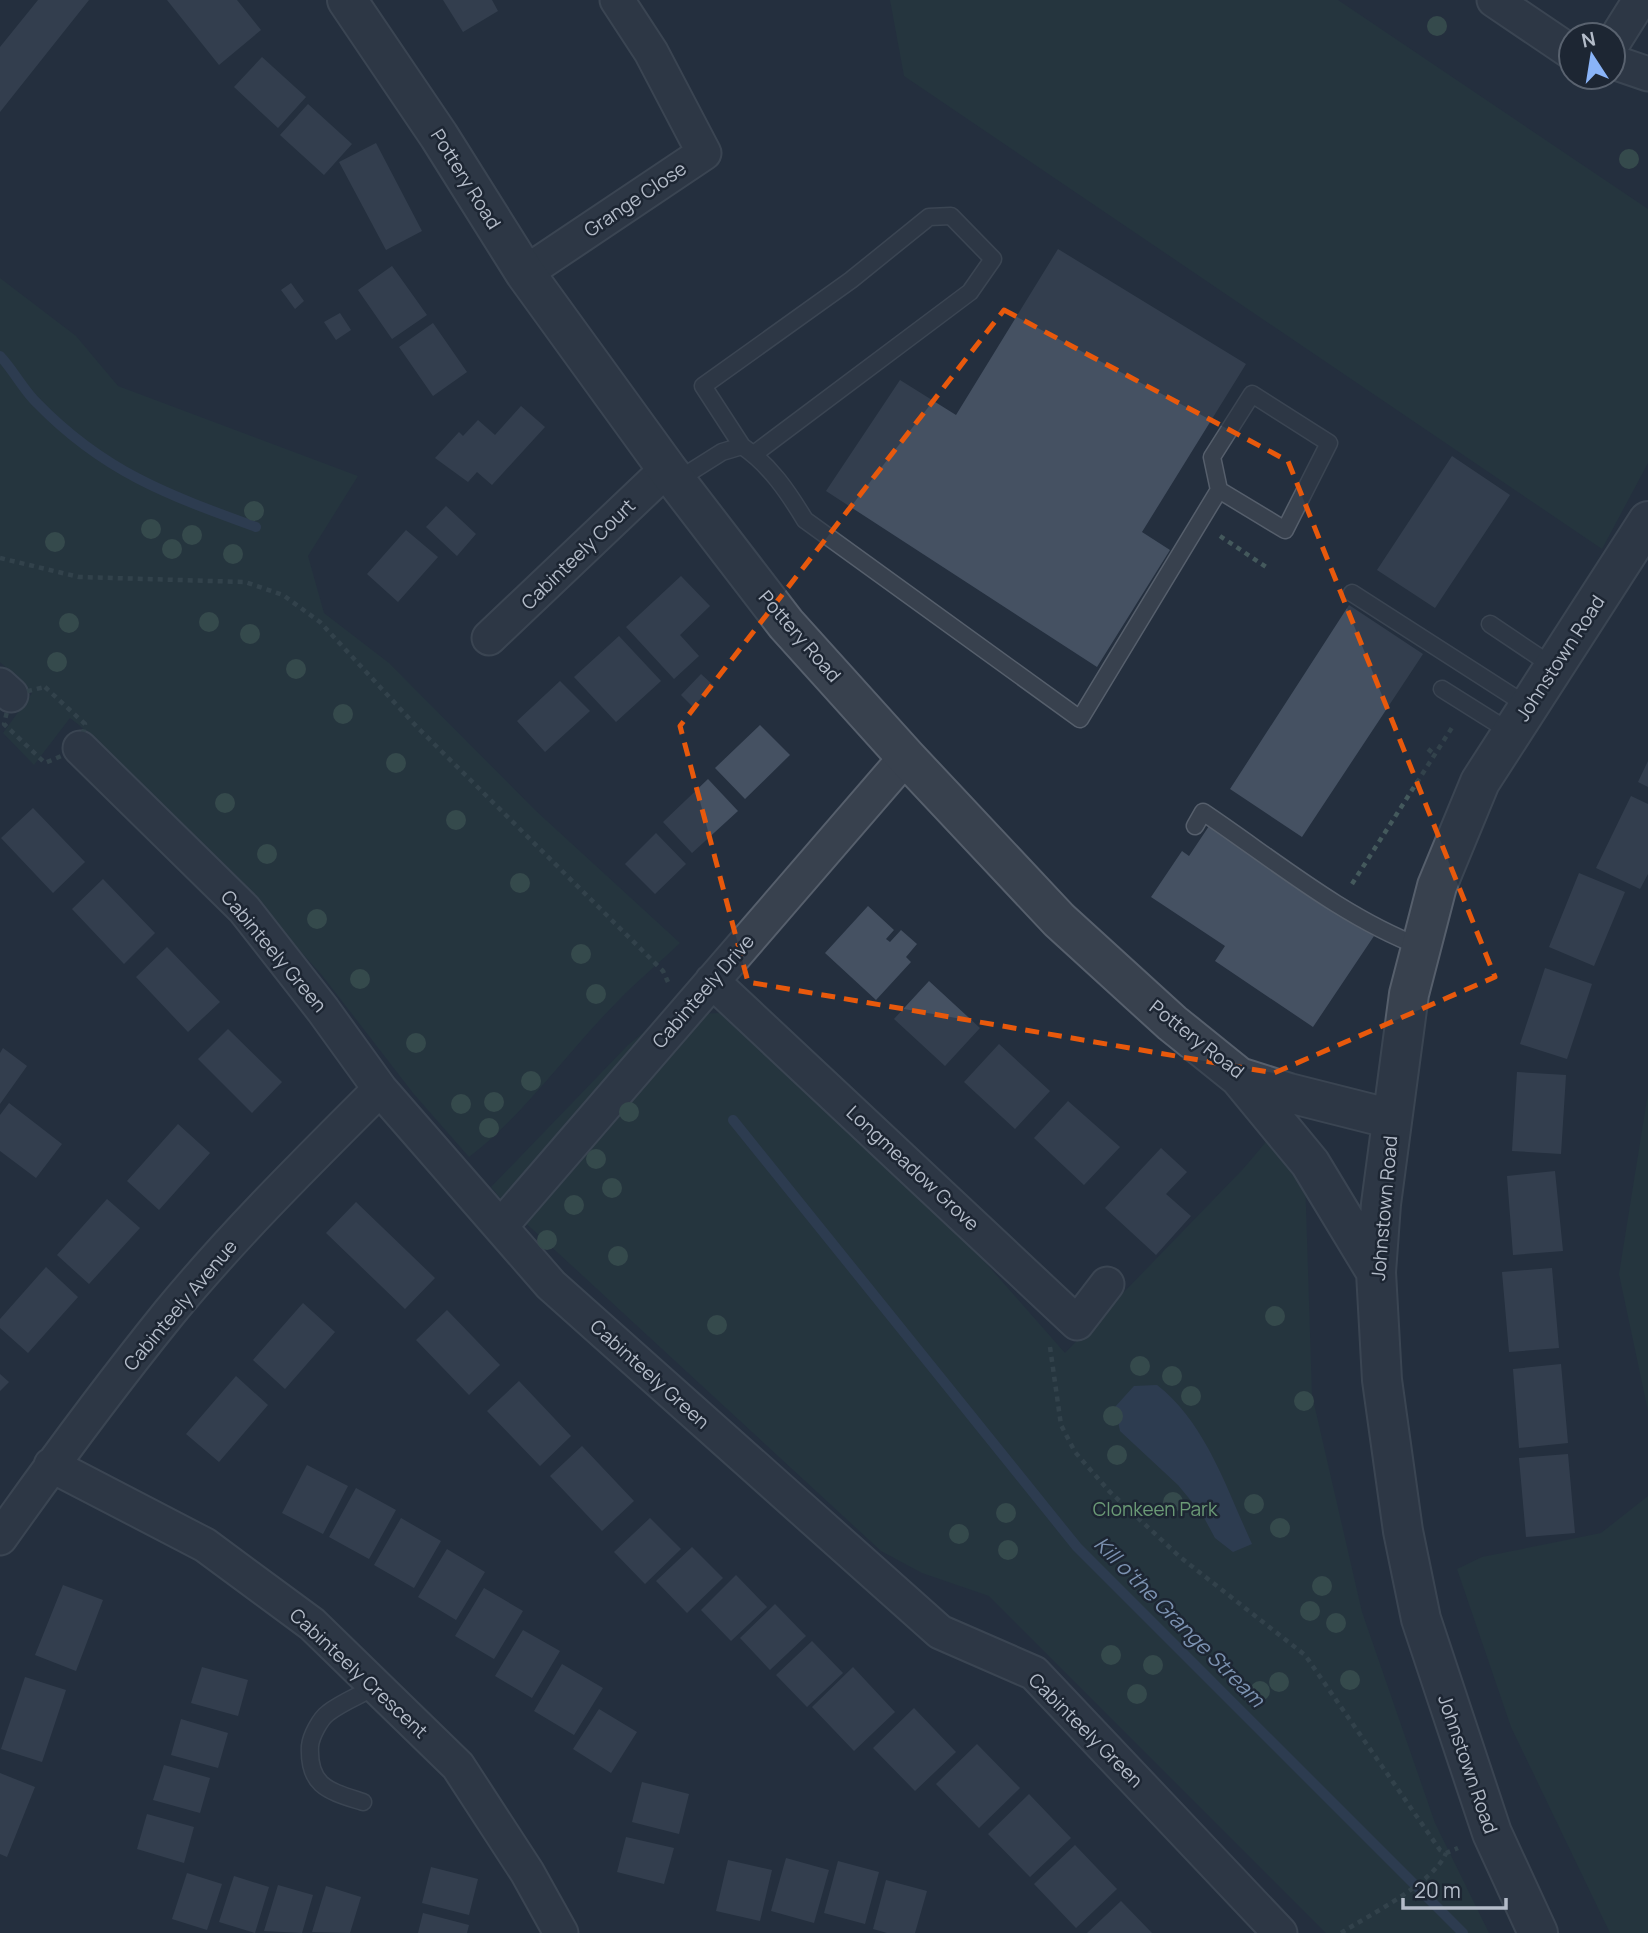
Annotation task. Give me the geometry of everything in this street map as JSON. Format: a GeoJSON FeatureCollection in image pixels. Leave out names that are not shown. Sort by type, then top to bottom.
{"type":"FeatureCollection","features":[{"type":"Feature","properties":{"kind":"street","name":"Pottery Road"},"geometry":{"type":"LineString","coordinates":[[347,0],[439,136],[525,273],[671,475],[786,624],[906,757],[1059,920],[1172,1023],[1239,1077],[1289,1093],[1392,1119]]}},
{"type":"Feature","properties":{"kind":"street","name":"Grange Close"},"geometry":{"type":"LineString","coordinates":[[525,273],[704,153],[651,52],[617,0]]}},
{"type":"Feature","properties":{"kind":"street"},"geometry":{"type":"LineString","coordinates":[[1494,0],[1557,43]]}},
{"type":"Feature","properties":{"kind":"street"},"geometry":{"type":"LineString","coordinates":[[1627,53],[1640,0]]}},
{"type":"Feature","properties":{"kind":"street","name":"Cabinteely Court"},"geometry":{"type":"LineString","coordinates":[[489,638],[671,475]]}},
{"type":"Feature","properties":{"kind":"street","name":"Johnstown Road"},"geometry":{"type":"LineString","coordinates":[[1538,1933],[1492,1833],[1421,1619],[1403,1531],[1382,1380],[1376,1272],[1392,1119],[1409,994],[1437,886],[1476,794],[1520,720],[1648,521]]}},
{"type":"Feature","properties":{"kind":"street","name":"Cabinteely Green"},"geometry":{"type":"LineString","coordinates":[[80,748],[244,909],[380,1088],[551,1285],[940,1632],[1034,1673],[1280,1933]]}},
{"type":"Feature","properties":{"kind":"street","name":"Cabinteely Drive"},"geometry":{"type":"LineString","coordinates":[[500,1226],[906,757]]}},
{"type":"Feature","properties":{"kind":"street","name":"Longmeadow Grove"},"geometry":{"type":"LineString","coordinates":[[701,993],[1077,1322],[1107,1284]]}},
{"type":"Feature","properties":{"kind":"street"},"geometry":{"type":"LineString","coordinates":[[1239,1077],[1310,1163],[1376,1272]]}},
{"type":"Feature","properties":{"kind":"street","name":"Cabinteely Avenue"},"geometry":{"type":"LineString","coordinates":[[0,1538],[51,1465],[170,1312],[287,1182],[380,1088]]}},
{"type":"Feature","properties":{"kind":"street","name":"Cabinteely Crescent"},"geometry":{"type":"LineString","coordinates":[[51,1465],[205,1545],[313,1624],[458,1766],[527,1872],[561,1933]]}},
{"type":"Feature","properties":{"kind":"lane"},"geometry":{"type":"LineString","coordinates":[[671,475],[722,452],[748,450],[970,292],[993,259],[951,216],[929,218],[851,280],[703,386],[748,450],[787,489],[804,520],[1080,719],[1219,490],[1212,457],[1252,394],[1329,443],[1285,530],[1219,490]]}},
{"type":"Feature","properties":{"kind":"lane"},"geometry":{"type":"LineString","coordinates":[[1352,593],[1520,720]]}},
{"type":"Feature","properties":{"kind":"lane"},"geometry":{"type":"LineString","coordinates":[[1490,624],[1554,667]]}},
{"type":"Feature","properties":{"kind":"lane"},"geometry":{"type":"LineString","coordinates":[[1442,689],[1465,704],[1520,720]]}},
{"type":"Feature","properties":{"kind":"lane"},"geometry":{"type":"LineString","coordinates":[[1195,826],[1203,811],[1387,934],[1421,947]]}},
{"type":"Feature","properties":{"kind":"lane"},"geometry":{"type":"LineString","coordinates":[[363,1802],[332,1792],[314,1778],[309,1767],[311,1740],[326,1714],[376,1686]]}},
{"type":"Feature","properties":{"kind":"path"},"geometry":{"type":"LineString","coordinates":[[1200,522],[1269,569]]}},
{"type":"Feature","properties":{"kind":"path"},"geometry":{"type":"LineString","coordinates":[[0,558],[79,578],[245,582],[283,595],[320,622],[417,727],[663,971],[671,988],[701,993]]}},
{"type":"Feature","properties":{"kind":"path"},"geometry":{"type":"LineString","coordinates":[[45,687],[85,723],[80,748],[45,763],[4,724],[5,690],[45,687]]}},
{"type":"Feature","properties":{"kind":"path"},"geometry":{"type":"LineString","coordinates":[[1339,904],[1465,704]]}},
{"type":"Feature","properties":{"kind":"path"},"geometry":{"type":"LineString","coordinates":[[1428,749],[1435,755]]}},
{"type":"Feature","properties":{"kind":"path"},"geometry":{"type":"LineString","coordinates":[[1048,1337],[1061,1425],[1075,1451],[1109,1491],[1180,1557],[1305,1655],[1440,1850],[1446,1853]]}},
{"type":"Feature","properties":{"kind":"path"},"geometry":{"type":"LineString","coordinates":[[1341,1933],[1426,1877],[1442,1864],[1446,1853],[1466,1845]]}},
{"type":"Feature","properties":{"kind":"highlighted area"},"geometry":{"type":"Polygon","coordinates":[[[1004,310],[1288,461],[1495,977],[1274,1073],[748,982],[680,726],[1004,310]]]}},
{"type":"Feature","properties":{"kind":"green space"},"geometry":{"type":"Polygon","coordinates":[[[890,0],[1338,0],[1648,209],[1648,463],[1602,549],[904,76],[890,0]]]}},
{"type":"Feature","properties":{"kind":"green space"},"geometry":{"type":"Polygon","coordinates":[[[0,278],[76,336],[118,386],[358,476],[308,556],[324,613],[389,663],[535,810],[680,943],[598,1021],[509,1121],[469,1157],[413,1093],[321,974],[195,837],[79,725],[70,718],[34,765],[3,733],[32,693],[0,662],[0,278]]]}},
{"type":"Feature","properties":{"kind":"green space","name":"Clonkeen Park"},"geometry":{"type":"Polygon","coordinates":[[[720,1013],[962,1236],[1065,1353],[1244,1168],[1287,1117],[1305,1176],[1312,1395],[1362,1612],[1435,1823],[1489,1933],[1326,1933],[989,1596],[922,1573],[881,1551],[505,1204],[491,1187],[628,1045],[665,1015],[720,1013]]]}},
{"type":"Feature","properties":{"kind":"green space"},"geometry":{"type":"Polygon","coordinates":[[[1648,1093],[1648,1411],[1619,1274],[1648,1093]]]}},
{"type":"Feature","properties":{"kind":"green space"},"geometry":{"type":"Polygon","coordinates":[[[1648,1496],[1648,1933],[1610,1933],[1511,1727],[1457,1569],[1482,1557],[1601,1533],[1648,1496]]]}},
{"type":"Feature","properties":{"kind":"water"},"geometry":{"type":"Polygon","coordinates":[[[1157,1385],[1189,1418],[1214,1458],[1252,1544],[1233,1552],[1215,1538],[1202,1514],[1178,1485],[1120,1431],[1115,1407],[1134,1386],[1157,1385]]]}},
{"type":"Feature","properties":{"kind":"building"},"geometry":{"type":"Polygon","coordinates":[[[38,0],[89,0],[0,112],[0,47],[38,0]]]}},
{"type":"Feature","properties":{"kind":"building"},"geometry":{"type":"Polygon","coordinates":[[[167,0],[237,0],[261,30],[219,65],[167,0]]]}},
{"type":"Feature","properties":{"kind":"building"},"geometry":{"type":"Polygon","coordinates":[[[443,0],[492,0],[498,11],[463,32],[443,0]]]}},
{"type":"Feature","properties":{"kind":"building"},"geometry":{"type":"Polygon","coordinates":[[[262,57],[306,97],[278,128],[234,87],[262,57]]]}},
{"type":"Feature","properties":{"kind":"building"},"geometry":{"type":"Polygon","coordinates":[[[308,104],[352,144],[324,175],[280,135],[308,104]]]}},
{"type":"Feature","properties":{"kind":"building"},"geometry":{"type":"Polygon","coordinates":[[[376,143],[422,231],[386,250],[339,162],[376,143]]]}},
{"type":"Feature","properties":{"kind":"building"},"geometry":{"type":"Polygon","coordinates":[[[1058,249],[1246,364],[1142,532],[1170,550],[1097,667],[826,491],[900,380],[956,415],[1058,249]]]}},
{"type":"Feature","properties":{"kind":"building"},"geometry":{"type":"Polygon","coordinates":[[[392,266],[427,315],[392,339],[358,290],[392,266]]]}},
{"type":"Feature","properties":{"kind":"building"},"geometry":{"type":"Polygon","coordinates":[[[291,283],[304,301],[295,309],[281,290],[291,283]]]}},
{"type":"Feature","properties":{"kind":"building"},"geometry":{"type":"Polygon","coordinates":[[[340,313],[351,330],[336,340],[324,322],[340,313]]]}},
{"type":"Feature","properties":{"kind":"building"},"geometry":{"type":"Polygon","coordinates":[[[433,323],[467,372],[433,396],[399,347],[433,323]]]}},
{"type":"Feature","properties":{"kind":"building"},"geometry":{"type":"Polygon","coordinates":[[[521,406],[545,427],[492,485],[477,472],[468,482],[435,458],[459,432],[463,436],[478,420],[495,435],[521,406]]]}},
{"type":"Feature","properties":{"kind":"building"},"geometry":{"type":"Polygon","coordinates":[[[1452,456],[1510,495],[1435,608],[1377,570],[1452,456]]]}},
{"type":"Feature","properties":{"kind":"building"},"geometry":{"type":"Polygon","coordinates":[[[446,506],[476,534],[457,556],[426,527],[446,506]]]}},
{"type":"Feature","properties":{"kind":"building"},"geometry":{"type":"Polygon","coordinates":[[[406,530],[438,557],[398,602],[367,574],[406,530]]]}},
{"type":"Feature","properties":{"kind":"building"},"geometry":{"type":"Polygon","coordinates":[[[681,576],[710,606],[680,635],[699,656],[674,679],[626,627],[681,576]]]}},
{"type":"Feature","properties":{"kind":"building"},"geometry":{"type":"Polygon","coordinates":[[[1349,605],[1423,654],[1302,837],[1230,789],[1349,605]]]}},
{"type":"Feature","properties":{"kind":"building"},"geometry":{"type":"Polygon","coordinates":[[[619,636],[661,681],[616,722],[574,677],[619,636]]]}},
{"type":"Feature","properties":{"kind":"building"},"geometry":{"type":"Polygon","coordinates":[[[701,674],[713,685],[693,707],[681,695],[701,674]]]}},
{"type":"Feature","properties":{"kind":"building"},"geometry":{"type":"Polygon","coordinates":[[[560,681],[590,711],[545,752],[517,721],[560,681]]]}},
{"type":"Feature","properties":{"kind":"building"},"geometry":{"type":"Polygon","coordinates":[[[760,725],[790,755],[745,799],[715,768],[760,725]]]}},
{"type":"Feature","properties":{"kind":"building"},"geometry":{"type":"Polygon","coordinates":[[[1648,761],[1648,787],[1638,782],[1648,761]]]}},
{"type":"Feature","properties":{"kind":"building"},"geometry":{"type":"Polygon","coordinates":[[[708,779],[738,811],[692,853],[663,822],[708,779]]]}},
{"type":"Feature","properties":{"kind":"building"},"geometry":{"type":"Polygon","coordinates":[[[1631,796],[1648,804],[1648,874],[1640,889],[1596,868],[1631,796]]]}},
{"type":"Feature","properties":{"kind":"building"},"geometry":{"type":"Polygon","coordinates":[[[33,808],[85,862],[53,893],[1,838],[33,808]]]}},
{"type":"Feature","properties":{"kind":"building"},"geometry":{"type":"Polygon","coordinates":[[[1209,826],[1374,936],[1313,1027],[1215,961],[1225,946],[1151,897],[1182,851],[1189,856],[1209,826]]]}},
{"type":"Feature","properties":{"kind":"building"},"geometry":{"type":"Polygon","coordinates":[[[656,833],[686,864],[655,894],[625,864],[656,833]]]}},
{"type":"Feature","properties":{"kind":"building"},"geometry":{"type":"Polygon","coordinates":[[[1579,873],[1625,892],[1594,966],[1549,947],[1579,873]]]}},
{"type":"Feature","properties":{"kind":"building"},"geometry":{"type":"Polygon","coordinates":[[[103,879],[155,933],[124,964],[72,909],[103,879]]]}},
{"type":"Feature","properties":{"kind":"building"},"geometry":{"type":"Polygon","coordinates":[[[868,906],[894,930],[886,939],[890,942],[901,930],[917,944],[906,957],[911,962],[876,1000],[825,953],[868,906]]]}},
{"type":"Feature","properties":{"kind":"building"},"geometry":{"type":"Polygon","coordinates":[[[167,947],[220,1002],[188,1032],[136,977],[167,947]]]}},
{"type":"Feature","properties":{"kind":"building"},"geometry":{"type":"Polygon","coordinates":[[[1545,968],[1592,984],[1567,1059],[1520,1044],[1545,968]]]}},
{"type":"Feature","properties":{"kind":"building"},"geometry":{"type":"Polygon","coordinates":[[[929,981],[980,1028],[945,1066],[894,1019],[929,981]]]}},
{"type":"Feature","properties":{"kind":"building"},"geometry":{"type":"Polygon","coordinates":[[[228,1029],[282,1082],[252,1113],[198,1059],[228,1029]]]}},
{"type":"Feature","properties":{"kind":"building"},"geometry":{"type":"Polygon","coordinates":[[[999,1044],[1050,1091],[1015,1129],[964,1082],[999,1044]]]}},
{"type":"Feature","properties":{"kind":"building"},"geometry":{"type":"Polygon","coordinates":[[[3,1048],[27,1066],[0,1104],[0,1053],[3,1048]]]}},
{"type":"Feature","properties":{"kind":"building"},"geometry":{"type":"Polygon","coordinates":[[[1517,1072],[1566,1075],[1561,1154],[1512,1151],[1517,1072]]]}},
{"type":"Feature","properties":{"kind":"building"},"geometry":{"type":"Polygon","coordinates":[[[1068,1101],[1120,1147],[1084,1185],[1034,1138],[1068,1101]]]}},
{"type":"Feature","properties":{"kind":"building"},"geometry":{"type":"Polygon","coordinates":[[[9,1103],[62,1144],[36,1178],[0,1151],[0,1115],[9,1103]]]}},
{"type":"Feature","properties":{"kind":"building"},"geometry":{"type":"Polygon","coordinates":[[[178,1124],[210,1153],[159,1210],[127,1181],[178,1124]]]}},
{"type":"Feature","properties":{"kind":"building"},"geometry":{"type":"Polygon","coordinates":[[[1161,1148],[1187,1172],[1166,1194],[1191,1216],[1156,1255],[1105,1208],[1161,1148]]]}},
{"type":"Feature","properties":{"kind":"building"},"geometry":{"type":"Polygon","coordinates":[[[1555,1171],[1563,1251],[1513,1255],[1507,1176],[1555,1171]]]}},
{"type":"Feature","properties":{"kind":"building"},"geometry":{"type":"Polygon","coordinates":[[[107,1199],[140,1228],[89,1284],[57,1255],[107,1199]]]}},
{"type":"Feature","properties":{"kind":"building"},"geometry":{"type":"Polygon","coordinates":[[[356,1202],[435,1278],[405,1309],[326,1233],[356,1202]]]}},
{"type":"Feature","properties":{"kind":"building"},"geometry":{"type":"Polygon","coordinates":[[[46,1267],[78,1297],[28,1353],[0,1328],[0,1319],[46,1267]]]}},
{"type":"Feature","properties":{"kind":"building"},"geometry":{"type":"Polygon","coordinates":[[[1552,1268],[1559,1348],[1509,1352],[1502,1272],[1552,1268]]]}},
{"type":"Feature","properties":{"kind":"building"},"geometry":{"type":"Polygon","coordinates":[[[303,1303],[335,1332],[285,1389],[253,1360],[303,1303]]]}},
{"type":"Feature","properties":{"kind":"building"},"geometry":{"type":"Polygon","coordinates":[[[447,1310],[500,1365],[469,1395],[416,1340],[447,1310]]]}},
{"type":"Feature","properties":{"kind":"building"},"geometry":{"type":"Polygon","coordinates":[[[1561,1364],[1568,1443],[1519,1448],[1513,1369],[1561,1364]]]}},
{"type":"Feature","properties":{"kind":"building"},"geometry":{"type":"Polygon","coordinates":[[[0,1374],[9,1382],[0,1391],[0,1374]]]}},
{"type":"Feature","properties":{"kind":"building"},"geometry":{"type":"Polygon","coordinates":[[[236,1376],[268,1405],[219,1462],[186,1434],[236,1376]]]}},
{"type":"Feature","properties":{"kind":"building"},"geometry":{"type":"Polygon","coordinates":[[[519,1381],[571,1436],[540,1466],[487,1411],[519,1381]]]}},
{"type":"Feature","properties":{"kind":"building"},"geometry":{"type":"Polygon","coordinates":[[[582,1446],[634,1501],[602,1531],[550,1476],[582,1446]]]}},
{"type":"Feature","properties":{"kind":"building"},"geometry":{"type":"Polygon","coordinates":[[[1568,1454],[1575,1533],[1526,1537],[1519,1458],[1568,1454]]]}},
{"type":"Feature","properties":{"kind":"building"},"geometry":{"type":"Polygon","coordinates":[[[307,1465],[348,1486],[323,1534],[282,1513],[307,1465]]]}},
{"type":"Feature","properties":{"kind":"building"},"geometry":{"type":"Polygon","coordinates":[[[356,1488],[396,1510],[369,1559],[329,1537],[356,1488]]]}},
{"type":"Feature","properties":{"kind":"building"},"geometry":{"type":"Polygon","coordinates":[[[401,1518],[441,1541],[414,1588],[374,1565],[401,1518]]]}},
{"type":"Feature","properties":{"kind":"building"},"geometry":{"type":"Polygon","coordinates":[[[650,1518],[681,1549],[645,1584],[614,1552],[650,1518]]]}},
{"type":"Feature","properties":{"kind":"building"},"geometry":{"type":"Polygon","coordinates":[[[692,1547],[723,1578],[687,1613],[656,1581],[692,1547]]]}},
{"type":"Feature","properties":{"kind":"building"},"geometry":{"type":"Polygon","coordinates":[[[447,1549],[485,1572],[456,1620],[418,1597],[447,1549]]]}},
{"type":"Feature","properties":{"kind":"building"},"geometry":{"type":"Polygon","coordinates":[[[736,1575],[767,1607],[731,1641],[701,1610],[736,1575]]]}},
{"type":"Feature","properties":{"kind":"building"},"geometry":{"type":"Polygon","coordinates":[[[63,1585],[103,1600],[76,1671],[35,1655],[63,1585]]]}},
{"type":"Feature","properties":{"kind":"building"},"geometry":{"type":"Polygon","coordinates":[[[484,1588],[523,1611],[494,1659],[455,1636],[484,1588]]]}},
{"type":"Feature","properties":{"kind":"building"},"geometry":{"type":"Polygon","coordinates":[[[775,1604],[806,1636],[770,1670],[740,1638],[775,1604]]]}},
{"type":"Feature","properties":{"kind":"building"},"geometry":{"type":"Polygon","coordinates":[[[523,1630],[560,1651],[532,1698],[495,1676],[523,1630]]]}},
{"type":"Feature","properties":{"kind":"building"},"geometry":{"type":"Polygon","coordinates":[[[812,1641],[843,1673],[807,1707],[776,1675],[812,1641]]]}},
{"type":"Feature","properties":{"kind":"building"},"geometry":{"type":"Polygon","coordinates":[[[562,1664],[603,1688],[574,1735],[534,1711],[562,1664]]]}},
{"type":"Feature","properties":{"kind":"building"},"geometry":{"type":"Polygon","coordinates":[[[202,1667],[248,1680],[238,1716],[191,1703],[202,1667]]]}},
{"type":"Feature","properties":{"kind":"building"},"geometry":{"type":"Polygon","coordinates":[[[853,1667],[895,1712],[854,1751],[812,1707],[853,1667]]]}},
{"type":"Feature","properties":{"kind":"building"},"geometry":{"type":"Polygon","coordinates":[[[25,1677],[66,1690],[42,1762],[1,1749],[25,1677]]]}},
{"type":"Feature","properties":{"kind":"building"},"geometry":{"type":"Polygon","coordinates":[[[914,1708],[956,1752],[915,1791],[873,1748],[914,1708]]]}},
{"type":"Feature","properties":{"kind":"building"},"geometry":{"type":"Polygon","coordinates":[[[599,1709],[637,1732],[611,1773],[573,1749],[599,1709]]]}},
{"type":"Feature","properties":{"kind":"building"},"geometry":{"type":"Polygon","coordinates":[[[181,1719],[228,1733],[218,1768],[171,1755],[181,1719]]]}},
{"type":"Feature","properties":{"kind":"building"},"geometry":{"type":"Polygon","coordinates":[[[977,1744],[1020,1788],[979,1828],[936,1784],[977,1744]]]}},
{"type":"Feature","properties":{"kind":"building"},"geometry":{"type":"Polygon","coordinates":[[[164,1765],[210,1778],[200,1813],[153,1800],[164,1765]]]}},
{"type":"Feature","properties":{"kind":"building"},"geometry":{"type":"Polygon","coordinates":[[[0,1773],[35,1787],[7,1857],[0,1854],[0,1773]]]}},
{"type":"Feature","properties":{"kind":"building"},"geometry":{"type":"Polygon","coordinates":[[[642,1782],[689,1794],[679,1834],[632,1822],[642,1782]]]}},
{"type":"Feature","properties":{"kind":"building"},"geometry":{"type":"Polygon","coordinates":[[[1029,1794],[1071,1838],[1030,1877],[988,1834],[1029,1794]]]}},
{"type":"Feature","properties":{"kind":"building"},"geometry":{"type":"Polygon","coordinates":[[[147,1814],[194,1827],[184,1863],[137,1849],[147,1814]]]}},
{"type":"Feature","properties":{"kind":"building"},"geometry":{"type":"Polygon","coordinates":[[[626,1837],[674,1848],[664,1884],[617,1872],[626,1837]]]}},
{"type":"Feature","properties":{"kind":"building"},"geometry":{"type":"Polygon","coordinates":[[[1075,1845],[1117,1889],[1076,1928],[1034,1884],[1075,1845]]]}},
{"type":"Feature","properties":{"kind":"building"},"geometry":{"type":"Polygon","coordinates":[[[786,1858],[829,1870],[814,1923],[771,1911],[786,1858]]]}},
{"type":"Feature","properties":{"kind":"building"},"geometry":{"type":"Polygon","coordinates":[[[728,1860],[772,1870],[760,1921],[716,1911],[728,1860]]]}},
{"type":"Feature","properties":{"kind":"building"},"geometry":{"type":"Polygon","coordinates":[[[838,1861],[879,1872],[865,1924],[824,1913],[838,1861]]]}},
{"type":"Feature","properties":{"kind":"building"},"geometry":{"type":"Polygon","coordinates":[[[431,1867],[478,1879],[469,1915],[422,1903],[431,1867]]]}},
{"type":"Feature","properties":{"kind":"building"},"geometry":{"type":"Polygon","coordinates":[[[187,1873],[222,1884],[207,1930],[172,1919],[187,1873]]]}},
{"type":"Feature","properties":{"kind":"building"},"geometry":{"type":"Polygon","coordinates":[[[234,1876],[269,1887],[255,1933],[219,1922],[234,1876]]]}},
{"type":"Feature","properties":{"kind":"building"},"geometry":{"type":"Polygon","coordinates":[[[886,1880],[927,1891],[915,1933],[887,1933],[873,1929],[886,1880]]]}},
{"type":"Feature","properties":{"kind":"building"},"geometry":{"type":"Polygon","coordinates":[[[278,1885],[313,1895],[302,1933],[264,1931],[278,1885]]]}},
{"type":"Feature","properties":{"kind":"building"},"geometry":{"type":"Polygon","coordinates":[[[326,1886],[361,1897],[350,1933],[312,1932],[326,1886]]]}},
{"type":"Feature","properties":{"kind":"building"},"geometry":{"type":"Polygon","coordinates":[[[1121,1901],[1152,1933],[1087,1933],[1121,1901]]]}},
{"type":"Feature","properties":{"kind":"building"},"geometry":{"type":"Polygon","coordinates":[[[423,1913],[469,1925],[467,1933],[418,1933],[423,1913]]]}},
{"type":"Feature","properties":{"kind":"waterway","name":"Kill o'the Grange Stream"},"geometry":{"type":"LineString","coordinates":[[0,356],[37,403],[87,447],[166,492],[256,527]]}},
{"type":"Feature","properties":{"kind":"waterway","name":"Kill o'the Grange Stream"},"geometry":{"type":"LineString","coordinates":[[733,1120],[1077,1547],[1463,1933]]}}]}
